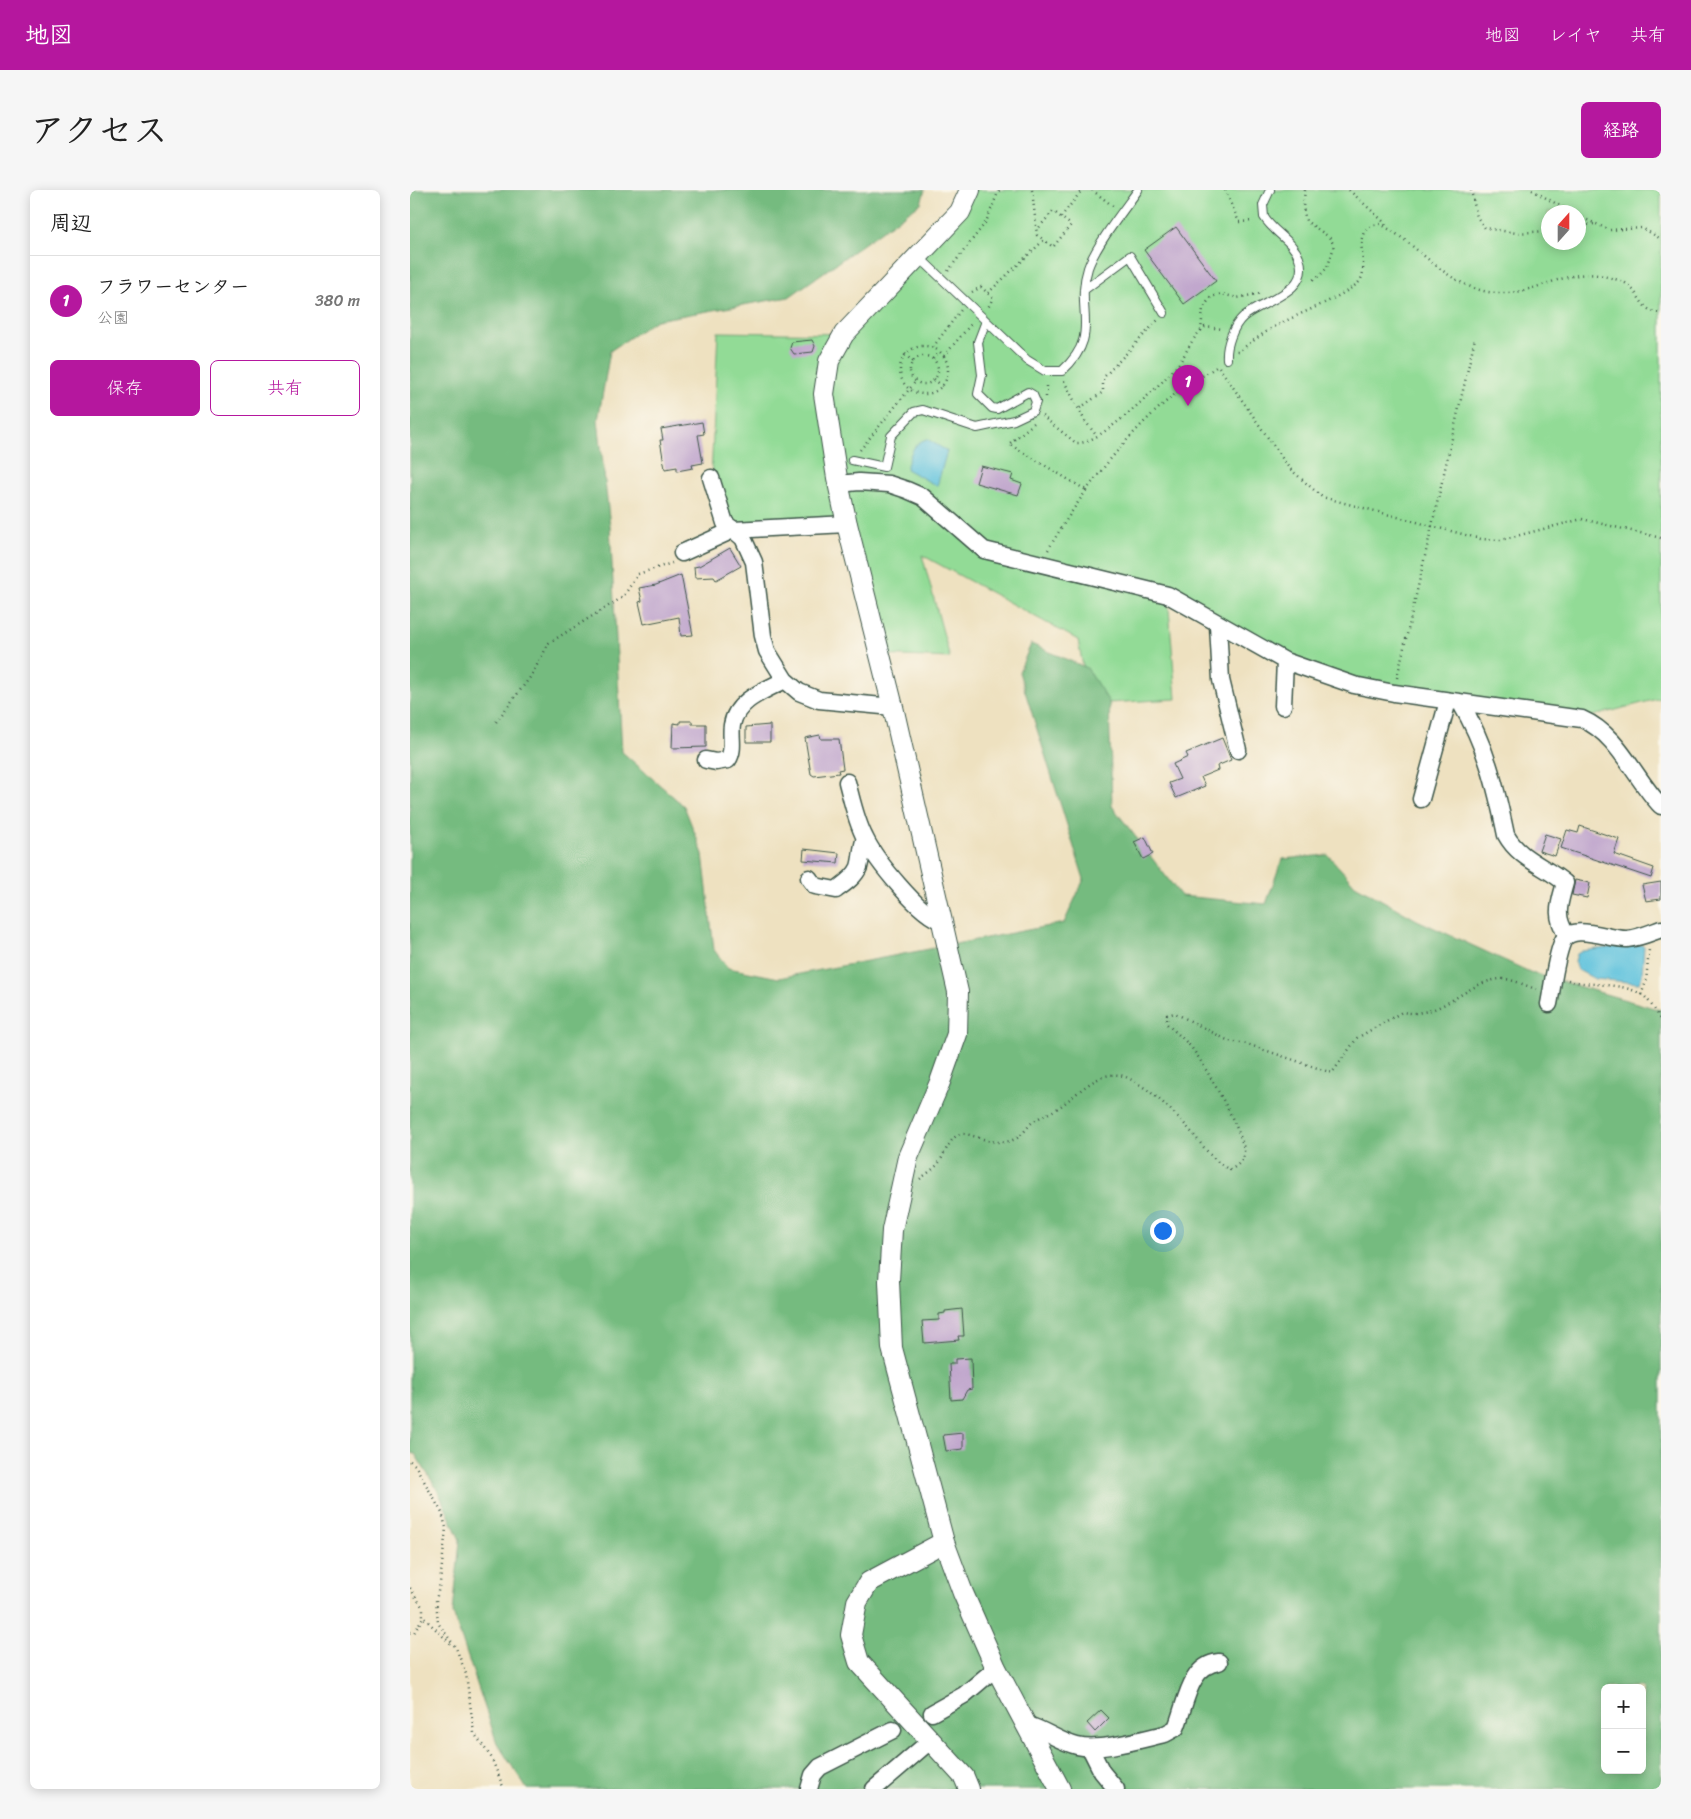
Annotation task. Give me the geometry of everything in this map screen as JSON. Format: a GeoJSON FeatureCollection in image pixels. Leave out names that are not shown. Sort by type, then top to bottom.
{"type":"FeatureCollection","features":[{"type":"Feature","properties":{"kind":"street"},"geometry":{"type":"LineString","coordinates":[[970,190],[960,212],[844,334],[829,361],[824,394],[838,484],[893,707],[958,992],[957,1034],[940,1082],[908,1157],[892,1230],[889,1282],[892,1348],[944,1542],[963,1593],[996,1668],[1028,1725],[1060,1789]]}},
{"type":"Feature","properties":{"kind":"street"},"geometry":{"type":"LineString","coordinates":[[710,478],[725,524],[743,538],[754,562],[762,636],[767,651],[785,680],[799,692],[818,700],[893,707]]}},
{"type":"Feature","properties":{"kind":"street"},"geometry":{"type":"LineString","coordinates":[[838,484],[859,482],[889,484],[907,490],[923,497],[984,550],[1168,596],[1285,661],[1354,684],[1394,693],[1582,719],[1595,725],[1608,736],[1660,804]]}},
{"type":"Feature","properties":{"kind":"street"},"geometry":{"type":"LineString","coordinates":[[682,553],[733,530],[847,524]]}},
{"type":"Feature","properties":{"kind":"street"},"geometry":{"type":"LineString","coordinates":[[1218,625],[1221,680],[1238,750]]}},
{"type":"Feature","properties":{"kind":"street"},"geometry":{"type":"LineString","coordinates":[[1283,706],[1285,661]]}},
{"type":"Feature","properties":{"kind":"street"},"geometry":{"type":"LineString","coordinates":[[706,760],[716,762],[728,760],[732,753],[732,724],[737,710],[785,680]]}},
{"type":"Feature","properties":{"kind":"street"},"geometry":{"type":"LineString","coordinates":[[1421,799],[1454,701]]}},
{"type":"Feature","properties":{"kind":"street"},"geometry":{"type":"LineString","coordinates":[[1454,701],[1474,725],[1486,752],[1506,835],[1510,843],[1520,854],[1565,882],[1557,914],[1559,924],[1567,936]]}},
{"type":"Feature","properties":{"kind":"street"},"geometry":{"type":"LineString","coordinates":[[847,782],[865,838],[871,850],[922,910],[935,920],[942,922]]}},
{"type":"Feature","properties":{"kind":"street"},"geometry":{"type":"LineString","coordinates":[[809,878],[815,886],[836,890],[851,879],[859,867],[861,847],[865,838]]}},
{"type":"Feature","properties":{"kind":"street"},"geometry":{"type":"LineString","coordinates":[[1552,989],[1562,942],[1571,933],[1580,931],[1616,939],[1628,939],[1656,931]]}},
{"type":"Feature","properties":{"kind":"street"},"geometry":{"type":"LineString","coordinates":[[944,1542],[870,1582],[857,1602],[851,1635],[859,1662],[964,1778],[969,1789]]}},
{"type":"Feature","properties":{"kind":"street"},"geometry":{"type":"LineString","coordinates":[[1028,1725],[1044,1730],[1076,1746],[1090,1748],[1165,1734],[1176,1728],[1195,1675],[1202,1666],[1219,1662]]}},
{"type":"Feature","properties":{"kind":"street"},"geometry":{"type":"LineString","coordinates":[[932,1713],[964,1695],[996,1668]]}},
{"type":"Feature","properties":{"kind":"street"},"geometry":{"type":"LineString","coordinates":[[809,1789],[814,1775],[820,1767],[893,1730]]}},
{"type":"Feature","properties":{"kind":"street"},"geometry":{"type":"LineString","coordinates":[[874,1789],[930,1741]]}},
{"type":"Feature","properties":{"kind":"street"},"geometry":{"type":"LineString","coordinates":[[1090,1748],[1102,1772],[1116,1789]]}},
{"type":"Feature","properties":{"kind":"lane"},"geometry":{"type":"LineString","coordinates":[[918,255],[1027,360],[1046,371],[1062,370],[1078,355],[1084,343],[1086,332],[1084,290],[1092,258],[1138,190]]}},
{"type":"Feature","properties":{"kind":"lane"},"geometry":{"type":"LineString","coordinates":[[1227,359],[1226,351],[1243,317],[1289,291],[1295,284],[1300,272],[1300,258],[1293,248],[1266,221],[1263,215],[1264,205],[1270,190]]}},
{"type":"Feature","properties":{"kind":"lane"},"geometry":{"type":"LineString","coordinates":[[1084,290],[1130,256],[1164,313]]}},
{"type":"Feature","properties":{"kind":"lane"},"geometry":{"type":"LineString","coordinates":[[852,460],[884,467],[891,436],[914,412],[923,410],[977,428],[1014,420],[1033,412],[1036,402],[1033,395],[1028,392],[997,408],[992,408],[978,394],[982,375],[978,342],[983,317]]}},
{"type":"Feature","properties":{"kind":"path"},"geometry":{"type":"LineString","coordinates":[[942,278],[986,222],[999,190]]}},
{"type":"Feature","properties":{"kind":"path"},"geometry":{"type":"LineString","coordinates":[[1032,190],[1037,235],[1052,247],[1071,224],[1052,211],[1037,230]]}},
{"type":"Feature","properties":{"kind":"path"},"geometry":{"type":"LineString","coordinates":[[1061,217],[1082,190]]}},
{"type":"Feature","properties":{"kind":"path"},"geometry":{"type":"LineString","coordinates":[[1092,190],[1122,213]]}},
{"type":"Feature","properties":{"kind":"path"},"geometry":{"type":"LineString","coordinates":[[1225,190],[1239,222],[1252,222],[1263,215]]}},
{"type":"Feature","properties":{"kind":"path"},"geometry":{"type":"LineString","coordinates":[[1295,284],[1304,283],[1323,274],[1329,266],[1334,245],[1329,237],[1306,221],[1303,207],[1306,190]]}},
{"type":"Feature","properties":{"kind":"path"},"geometry":{"type":"LineString","coordinates":[[1349,190],[1385,223],[1386,228]]}},
{"type":"Feature","properties":{"kind":"path"},"geometry":{"type":"LineString","coordinates":[[1471,190],[1477,217],[1485,228],[1516,233],[1541,231]]}},
{"type":"Feature","properties":{"kind":"path"},"geometry":{"type":"LineString","coordinates":[[1532,190],[1559,205]]}},
{"type":"Feature","properties":{"kind":"path"},"geometry":{"type":"LineString","coordinates":[[1586,219],[1616,230],[1642,228],[1661,239]]}},
{"type":"Feature","properties":{"kind":"path"},"geometry":{"type":"LineString","coordinates":[[1586,225],[1596,223]]}},
{"type":"Feature","properties":{"kind":"path"},"geometry":{"type":"LineString","coordinates":[[1040,564],[1086,490],[1127,440],[1168,399],[1270,330],[1328,301],[1359,282],[1364,271],[1361,247],[1366,229],[1372,225],[1380,224],[1386,228],[1454,280],[1492,293],[1526,291],[1570,276],[1601,275],[1628,284],[1647,309],[1661,312]]}},
{"type":"Feature","properties":{"kind":"path"},"geometry":{"type":"LineString","coordinates":[[988,293],[1044,240]]}},
{"type":"Feature","properties":{"kind":"path"},"geometry":{"type":"LineString","coordinates":[[933,347],[965,300],[981,287],[993,298],[983,317],[944,356]]}},
{"type":"Feature","properties":{"kind":"path"},"geometry":{"type":"LineString","coordinates":[[1201,331],[1203,308],[1211,297],[1222,294],[1237,298],[1264,293],[1274,299]]}},
{"type":"Feature","properties":{"kind":"path"},"geometry":{"type":"LineString","coordinates":[[1080,408],[1103,392],[1103,378],[1164,313]]}},
{"type":"Feature","properties":{"kind":"path"},"geometry":{"type":"LineString","coordinates":[[1040,415],[1073,442],[1080,444],[1114,424],[1142,401],[1176,366],[1193,338],[1205,327],[1235,331]]}},
{"type":"Feature","properties":{"kind":"path"},"geometry":{"type":"LineString","coordinates":[[1394,693],[1475,338]]}},
{"type":"Feature","properties":{"kind":"path"},"geometry":{"type":"LineString","coordinates":[[917,346],[933,347],[939,351],[944,356],[948,371],[942,386],[935,392],[925,394],[909,389],[900,374],[900,364],[905,354],[917,346]]}},
{"type":"Feature","properties":{"kind":"path"},"geometry":{"type":"LineString","coordinates":[[933,359],[939,351]]}},
{"type":"Feature","properties":{"kind":"path"},"geometry":{"type":"LineString","coordinates":[[905,354],[913,362]]}},
{"type":"Feature","properties":{"kind":"path"},"geometry":{"type":"LineString","coordinates":[[923,356],[933,359],[938,368],[934,379],[925,383],[916,381],[910,372],[913,362],[923,356]]}},
{"type":"Feature","properties":{"kind":"path"},"geometry":{"type":"LineString","coordinates":[[1218,366],[1289,468],[1322,497],[1481,539],[1501,540],[1582,518],[1661,538]]}},
{"type":"Feature","properties":{"kind":"path"},"geometry":{"type":"LineString","coordinates":[[1045,400],[1046,371]]}},
{"type":"Feature","properties":{"kind":"path"},"geometry":{"type":"LineString","coordinates":[[1058,371],[1080,408],[1085,421],[1096,435]]}},
{"type":"Feature","properties":{"kind":"path"},"geometry":{"type":"LineString","coordinates":[[934,379],[942,386]]}},
{"type":"Feature","properties":{"kind":"path"},"geometry":{"type":"LineString","coordinates":[[852,460],[916,381]]}},
{"type":"Feature","properties":{"kind":"path"},"geometry":{"type":"LineString","coordinates":[[1044,408],[1040,415],[1009,444],[1086,490]]}},
{"type":"Feature","properties":{"kind":"path"},"geometry":{"type":"LineString","coordinates":[[496,722],[531,676],[549,643],[623,597],[638,574],[674,563],[682,553]]}},
{"type":"Feature","properties":{"kind":"path"},"geometry":{"type":"LineString","coordinates":[[1641,995],[1646,982],[1656,931]]}},
{"type":"Feature","properties":{"kind":"path"},"geometry":{"type":"LineString","coordinates":[[900,1195],[937,1165],[951,1142],[959,1135],[965,1133],[979,1140],[996,1143],[1016,1139],[1033,1122],[1059,1108],[1091,1083],[1106,1075],[1119,1074],[1149,1091],[1186,1126],[1215,1162],[1230,1170],[1239,1165],[1244,1154],[1243,1141],[1208,1073],[1182,1037],[1167,1024],[1167,1015],[1175,1012],[1229,1041],[1247,1044],[1332,1073],[1358,1038],[1402,1012],[1415,1014],[1426,1012],[1458,998],[1483,983],[1495,980],[1505,979],[1542,990],[1576,983],[1619,988],[1641,995],[1649,1002],[1661,1019]]}},
{"type":"Feature","properties":{"kind":"path"},"geometry":{"type":"LineString","coordinates":[[410,1461],[415,1465],[442,1513],[446,1528],[440,1583],[436,1600],[438,1623],[456,1648],[466,1674],[474,1733],[491,1757],[504,1789]]}},
{"type":"Feature","properties":{"kind":"path"},"geometry":{"type":"LineString","coordinates":[[410,1588],[422,1608],[423,1617],[418,1630],[414,1633],[410,1632]]}},
{"type":"Feature","properties":{"kind":"path"},"geometry":{"type":"LineString","coordinates":[[423,1617],[456,1648]]}},
{"type":"Feature","properties":{"kind":"green space"},"geometry":{"type":"Polygon","coordinates":[[[410,190],[925,190],[921,203],[789,297],[656,320],[610,351],[598,420],[610,526],[622,752],[684,806],[703,854],[714,950],[728,968],[779,978],[1064,923],[1084,879],[1019,672],[1031,644],[1087,668],[1109,702],[1112,806],[1181,896],[1266,904],[1282,859],[1328,855],[1355,885],[1417,920],[1532,973],[1661,1010],[1661,1789],[527,1789],[497,1743],[453,1613],[460,1540],[437,1489],[415,1454],[410,1452],[410,190]]]}},
{"type":"Feature","properties":{"kind":"green space"},"geometry":{"type":"Polygon","coordinates":[[[970,190],[1661,190],[1661,698],[1582,719],[1312,671],[1168,596],[1176,699],[1090,704],[1078,640],[922,555],[950,658],[880,655],[847,524],[733,530],[711,478],[718,332],[844,334],[970,190]]]}},
{"type":"Feature","properties":{"kind":"water"},"geometry":{"type":"Polygon","coordinates":[[[927,439],[947,451],[937,486],[906,469],[910,455],[915,447],[927,439]]]}},
{"type":"Feature","properties":{"kind":"water"},"geometry":{"type":"Polygon","coordinates":[[[1639,944],[1644,946],[1642,976],[1639,983],[1595,979],[1578,970],[1575,961],[1577,954],[1582,951],[1639,944]]]}},
{"type":"Feature","properties":{"kind":"building"},"geometry":{"type":"Polygon","coordinates":[[[1176,227],[1216,281],[1184,304],[1144,250],[1176,227]]]}},
{"type":"Feature","properties":{"kind":"building"},"geometry":{"type":"Polygon","coordinates":[[[812,340],[815,346],[813,352],[794,354],[790,348],[792,342],[812,340]]]}},
{"type":"Feature","properties":{"kind":"building"},"geometry":{"type":"Polygon","coordinates":[[[702,422],[704,434],[698,435],[703,463],[692,465],[693,468],[677,471],[677,467],[665,469],[660,440],[663,440],[661,429],[702,422]]]}},
{"type":"Feature","properties":{"kind":"building"},"geometry":{"type":"Polygon","coordinates":[[[981,466],[1013,474],[1011,480],[1022,484],[1018,495],[976,483],[981,466]]]}},
{"type":"Feature","properties":{"kind":"building"},"geometry":{"type":"Polygon","coordinates":[[[730,548],[741,566],[716,580],[714,577],[695,578],[694,567],[730,548]]]}},
{"type":"Feature","properties":{"kind":"building"},"geometry":{"type":"Polygon","coordinates":[[[681,575],[693,635],[681,636],[679,617],[644,624],[639,602],[642,601],[639,588],[656,585],[681,575]]]}},
{"type":"Feature","properties":{"kind":"building"},"geometry":{"type":"Polygon","coordinates":[[[680,721],[692,721],[692,724],[706,724],[706,747],[672,748],[673,723],[680,724],[680,721]]]}},
{"type":"Feature","properties":{"kind":"building"},"geometry":{"type":"Polygon","coordinates":[[[770,725],[770,742],[746,742],[746,727],[770,725]]]}},
{"type":"Feature","properties":{"kind":"building"},"geometry":{"type":"Polygon","coordinates":[[[820,735],[821,739],[839,739],[843,769],[838,770],[839,773],[814,776],[811,774],[805,738],[820,735]]]}},
{"type":"Feature","properties":{"kind":"building"},"geometry":{"type":"Polygon","coordinates":[[[1222,738],[1231,760],[1217,766],[1218,770],[1201,777],[1205,786],[1176,798],[1169,783],[1180,779],[1173,764],[1188,757],[1186,753],[1222,738]]]}},
{"type":"Feature","properties":{"kind":"building"},"geometry":{"type":"Polygon","coordinates":[[[1580,826],[1619,839],[1614,854],[1654,868],[1651,878],[1561,848],[1567,830],[1578,833],[1580,826]]]}},
{"type":"Feature","properties":{"kind":"building"},"geometry":{"type":"Polygon","coordinates":[[[1545,834],[1561,839],[1555,856],[1539,851],[1545,834]]]}},
{"type":"Feature","properties":{"kind":"building"},"geometry":{"type":"Polygon","coordinates":[[[1145,837],[1153,854],[1143,859],[1134,842],[1145,837]]]}},
{"type":"Feature","properties":{"kind":"building"},"geometry":{"type":"Polygon","coordinates":[[[804,849],[839,853],[838,863],[803,860],[804,849]]]}},
{"type":"Feature","properties":{"kind":"building"},"geometry":{"type":"Polygon","coordinates":[[[1575,880],[1590,883],[1587,898],[1572,895],[1575,880]]]}},
{"type":"Feature","properties":{"kind":"building"},"geometry":{"type":"Polygon","coordinates":[[[1661,882],[1661,899],[1646,901],[1642,885],[1661,882]]]}},
{"type":"Feature","properties":{"kind":"building"},"geometry":{"type":"Polygon","coordinates":[[[962,1309],[964,1336],[958,1336],[959,1340],[924,1343],[922,1321],[939,1320],[939,1314],[945,1313],[945,1311],[962,1309]]]}},
{"type":"Feature","properties":{"kind":"building"},"geometry":{"type":"Polygon","coordinates":[[[971,1358],[972,1389],[967,1390],[962,1399],[951,1400],[949,1364],[955,1364],[955,1359],[971,1358]]]}},
{"type":"Feature","properties":{"kind":"building"},"geometry":{"type":"Polygon","coordinates":[[[963,1433],[963,1449],[946,1451],[943,1435],[963,1433]]]}},
{"type":"Feature","properties":{"kind":"building"},"geometry":{"type":"Polygon","coordinates":[[[1101,1710],[1109,1718],[1095,1732],[1087,1723],[1101,1710]]]}},
{"type":"Feature","properties":{"kind":"place","name":"フラワーセンター"},"geometry":{"type":"Point","coordinates":[1188,406]}}]}
